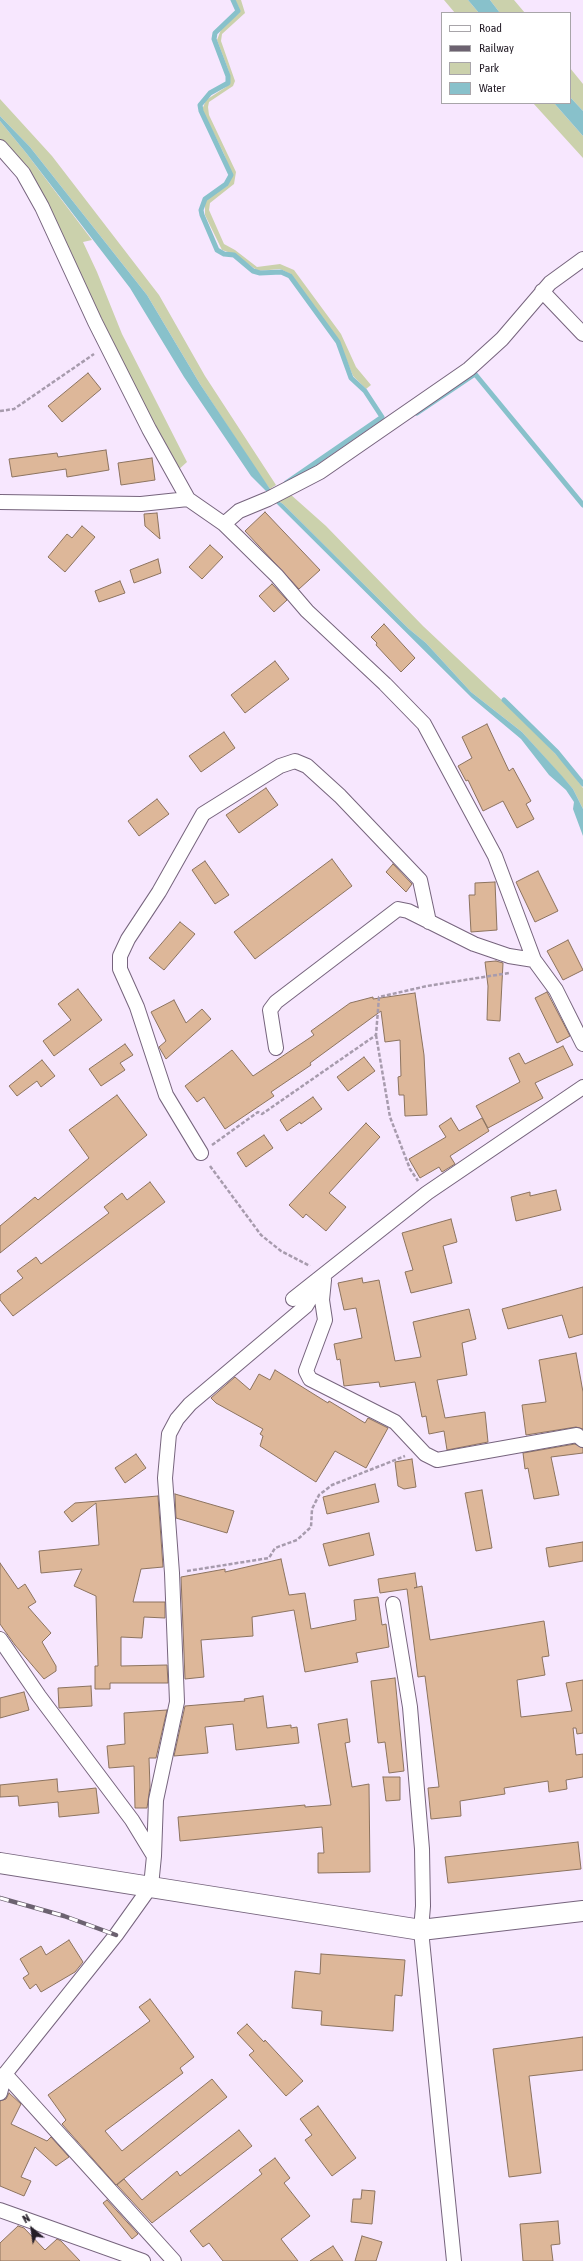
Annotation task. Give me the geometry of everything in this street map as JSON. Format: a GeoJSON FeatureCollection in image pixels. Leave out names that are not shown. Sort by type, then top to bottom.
{"type":"FeatureCollection","features":[{"type":"Feature","properties":{"kind":"street"},"geometry":{"type":"LineString","coordinates":[[0,147],[23,172],[42,207],[107,346],[149,429],[188,500],[224,524],[277,576],[307,611],[385,684],[424,724],[495,856],[534,960],[556,990],[583,1044]]}},
{"type":"Feature","properties":{"kind":"street"},"geometry":{"type":"LineString","coordinates":[[224,524],[239,511],[273,496],[320,472],[469,369],[502,338],[550,283],[583,259]]}},
{"type":"Feature","properties":{"kind":"street"},"geometry":{"type":"LineString","coordinates":[[542,291],[583,334]]}},
{"type":"Feature","properties":{"kind":"street"},"geometry":{"type":"LineString","coordinates":[[0,502],[140,504],[188,500]]}},
{"type":"Feature","properties":{"kind":"street"},"geometry":{"type":"LineString","coordinates":[[201,1153],[166,1095],[137,1007],[120,969],[120,956],[128,939],[159,892],[202,814],[280,766],[295,761],[307,766],[340,796],[420,880],[429,922]]}},
{"type":"Feature","properties":{"kind":"street"},"geometry":{"type":"LineString","coordinates":[[276,1048],[270,1010],[276,1002],[398,909],[408,911],[474,944],[509,956],[534,960]]}},
{"type":"Feature","properties":{"kind":"street"},"geometry":{"type":"LineString","coordinates":[[293,1299],[428,1194],[583,1087]]}},
{"type":"Feature","properties":{"kind":"street"},"geometry":{"type":"LineString","coordinates":[[325,1274],[322,1300],[325,1320],[306,1371],[310,1378],[395,1422],[421,1449],[437,1460],[577,1435],[583,1440]]}},
{"type":"Feature","properties":{"kind":"street"},"geometry":{"type":"LineString","coordinates":[[0,2093],[3,2075],[116,1936],[151,1886],[154,1856],[156,1800],[177,1702],[172,1573],[165,1478],[169,1434],[174,1424],[190,1404],[306,1306],[325,1274]]}},
{"type":"Feature","properties":{"kind":"street"},"geometry":{"type":"LineString","coordinates":[[393,1604],[410,1707],[422,1849],[423,1906],[421,1930],[454,2261]]}},
{"type":"Feature","properties":{"kind":"street"},"geometry":{"type":"LineString","coordinates":[[0,1639],[39,1696],[132,1820],[154,1856]]}},
{"type":"Feature","properties":{"kind":"street"},"geometry":{"type":"LineString","coordinates":[[0,1863],[421,1930],[583,1911]]}},
{"type":"Feature","properties":{"kind":"street"},"geometry":{"type":"LineString","coordinates":[[3,2075],[174,2261]]}},
{"type":"Feature","properties":{"kind":"street"},"geometry":{"type":"LineString","coordinates":[[0,2210],[143,2261]]}},
{"type":"Feature","properties":{"kind":"path"},"geometry":{"type":"LineString","coordinates":[[0,412],[14,409],[107,346]]}},
{"type":"Feature","properties":{"kind":"path"},"geometry":{"type":"LineString","coordinates":[[428,1194],[410,1169],[390,1117],[376,1035],[379,998],[427,986],[511,972],[534,960]]}},
{"type":"Feature","properties":{"kind":"path"},"geometry":{"type":"LineString","coordinates":[[325,1274],[281,1251],[261,1235],[201,1153],[258,1112],[262,1114],[376,1035]]}},
{"type":"Feature","properties":{"kind":"path"},"geometry":{"type":"LineString","coordinates":[[172,1573],[269,1558],[275,1548],[297,1540],[312,1528],[312,1509],[319,1495],[332,1485],[361,1475],[421,1449]]}},
{"type":"Feature","properties":{"kind":"green space"},"geometry":{"type":"Polygon","coordinates":[[[235,0],[241,0],[245,13],[222,34],[221,41],[235,81],[233,86],[209,102],[208,107],[209,115],[236,172],[234,184],[210,203],[209,210],[224,244],[235,250],[257,267],[280,264],[294,270],[341,334],[356,367],[371,385],[366,389],[353,376],[339,341],[291,274],[280,269],[258,271],[234,254],[222,250],[205,215],[205,204],[207,199],[227,186],[232,175],[224,154],[202,110],[206,100],[226,87],[230,80],[229,72],[217,40],[222,27],[239,13],[239,8],[235,0]]]}},
{"type":"Feature","properties":{"kind":"green space"},"geometry":{"type":"Polygon","coordinates":[[[444,0],[468,0],[478,12],[454,12],[444,0]]]}},
{"type":"Feature","properties":{"kind":"green space"},"geometry":{"type":"Polygon","coordinates":[[[490,0],[514,0],[524,12],[499,12],[490,0]]]}},
{"type":"Feature","properties":{"kind":"green space"},"geometry":{"type":"Polygon","coordinates":[[[571,69],[583,84],[583,111],[571,98],[571,69]]]}},
{"type":"Feature","properties":{"kind":"green space"},"geometry":{"type":"Polygon","coordinates":[[[0,99],[52,156],[159,295],[205,376],[276,485],[270,489],[261,477],[200,384],[147,295],[30,147],[0,116],[0,99]]]}},
{"type":"Feature","properties":{"kind":"green space"},"geometry":{"type":"Polygon","coordinates":[[[534,104],[555,104],[583,136],[583,158],[534,104]]]}},
{"type":"Feature","properties":{"kind":"green space"},"geometry":{"type":"Polygon","coordinates":[[[0,121],[92,240],[83,242],[122,334],[187,462],[177,471],[111,344],[48,205],[0,141],[0,121]]]}},
{"type":"Feature","properties":{"kind":"green space"},"geometry":{"type":"Polygon","coordinates":[[[290,494],[326,526],[423,626],[522,719],[566,765],[583,788],[583,809],[573,789],[522,732],[471,692],[426,643],[409,629],[283,504],[277,500],[290,494]]]}},
{"type":"Feature","properties":{"kind":"water"},"geometry":{"type":"Polygon","coordinates":[[[468,0],[490,0],[499,12],[478,12],[468,0]]]}},
{"type":"Feature","properties":{"kind":"water"},"geometry":{"type":"Polygon","coordinates":[[[571,98],[583,111],[583,136],[555,104],[571,104],[571,98]]]}},
{"type":"Feature","properties":{"kind":"water"},"geometry":{"type":"Polygon","coordinates":[[[0,116],[30,147],[147,295],[200,384],[272,492],[267,492],[251,476],[184,377],[130,288],[0,121],[0,116]]]}},
{"type":"Feature","properties":{"kind":"water"},"geometry":{"type":"Polygon","coordinates":[[[277,500],[283,504],[409,629],[426,643],[471,692],[522,732],[573,789],[583,809],[583,836],[573,809],[574,802],[566,790],[549,775],[521,739],[472,698],[275,502],[277,500]]]}},
{"type":"Feature","properties":{"kind":"building"},"geometry":{"type":"Polygon","coordinates":[[[88,373],[101,389],[62,422],[48,406],[88,373]]]}},
{"type":"Feature","properties":{"kind":"building"},"geometry":{"type":"Polygon","coordinates":[[[106,450],[109,470],[67,477],[66,469],[12,477],[9,459],[57,453],[58,457],[106,450]]]}},
{"type":"Feature","properties":{"kind":"building"},"geometry":{"type":"Polygon","coordinates":[[[152,458],[155,480],[121,485],[118,463],[152,458]]]}},
{"type":"Feature","properties":{"kind":"building"},"geometry":{"type":"Polygon","coordinates":[[[265,512],[320,570],[299,589],[245,531],[265,512]]]}},
{"type":"Feature","properties":{"kind":"building"},"geometry":{"type":"Polygon","coordinates":[[[157,513],[160,539],[145,526],[144,514],[157,513]]]}},
{"type":"Feature","properties":{"kind":"building"},"geometry":{"type":"Polygon","coordinates":[[[82,526],[95,537],[65,572],[48,557],[67,534],[72,538],[82,526]]]}},
{"type":"Feature","properties":{"kind":"building"},"geometry":{"type":"Polygon","coordinates":[[[210,545],[223,557],[202,579],[189,567],[210,545]]]}},
{"type":"Feature","properties":{"kind":"building"},"geometry":{"type":"Polygon","coordinates":[[[158,559],[161,573],[134,583],[130,570],[158,559]]]}},
{"type":"Feature","properties":{"kind":"building"},"geometry":{"type":"Polygon","coordinates":[[[120,581],[125,593],[99,602],[95,591],[120,581]]]}},
{"type":"Feature","properties":{"kind":"building"},"geometry":{"type":"Polygon","coordinates":[[[272,584],[287,600],[274,612],[259,596],[272,584]]]}},
{"type":"Feature","properties":{"kind":"building"},"geometry":{"type":"Polygon","coordinates":[[[384,624],[415,658],[401,672],[376,645],[377,643],[371,637],[384,624]]]}},
{"type":"Feature","properties":{"kind":"building"},"geometry":{"type":"Polygon","coordinates":[[[275,661],[289,679],[245,713],[231,695],[275,661]]]}},
{"type":"Feature","properties":{"kind":"building"},"geometry":{"type":"Polygon","coordinates":[[[487,724],[509,771],[513,768],[531,801],[526,804],[534,819],[517,828],[503,801],[483,811],[468,780],[466,781],[458,766],[472,758],[462,737],[487,724]]]}},
{"type":"Feature","properties":{"kind":"building"},"geometry":{"type":"Polygon","coordinates":[[[224,732],[235,748],[201,772],[189,756],[224,732]]]}},
{"type":"Feature","properties":{"kind":"building"},"geometry":{"type":"Polygon","coordinates":[[[266,788],[278,805],[239,833],[226,815],[266,788]]]}},
{"type":"Feature","properties":{"kind":"building"},"geometry":{"type":"Polygon","coordinates":[[[157,799],[169,814],[139,836],[128,821],[157,799]]]}},
{"type":"Feature","properties":{"kind":"building"},"geometry":{"type":"Polygon","coordinates":[[[332,859],[352,886],[255,959],[234,932],[332,859]]]}},
{"type":"Feature","properties":{"kind":"building"},"geometry":{"type":"Polygon","coordinates":[[[205,861],[229,895],[215,904],[192,870],[205,861]]]}},
{"type":"Feature","properties":{"kind":"building"},"geometry":{"type":"Polygon","coordinates":[[[393,864],[412,884],[406,892],[386,872],[393,864]]]}},
{"type":"Feature","properties":{"kind":"building"},"geometry":{"type":"Polygon","coordinates":[[[538,871],[558,911],[535,922],[516,882],[538,871]]]}},
{"type":"Feature","properties":{"kind":"building"},"geometry":{"type":"Polygon","coordinates":[[[495,882],[497,930],[471,932],[469,895],[475,895],[475,883],[495,882]]]}},
{"type":"Feature","properties":{"kind":"building"},"geometry":{"type":"Polygon","coordinates":[[[180,922],[195,934],[164,970],[149,958],[180,922]]]}},
{"type":"Feature","properties":{"kind":"building"},"geometry":{"type":"Polygon","coordinates":[[[568,940],[583,970],[563,980],[547,951],[568,940]]]}},
{"type":"Feature","properties":{"kind":"building"},"geometry":{"type":"Polygon","coordinates":[[[496,961],[503,963],[500,1021],[487,1020],[488,986],[485,962],[496,961]]]}},
{"type":"Feature","properties":{"kind":"building"},"geometry":{"type":"Polygon","coordinates":[[[78,989],[102,1020],[54,1056],[43,1041],[71,1020],[58,1004],[78,989]]]}},
{"type":"Feature","properties":{"kind":"building"},"geometry":{"type":"Polygon","coordinates":[[[547,992],[570,1036],[557,1043],[535,998],[547,992]]]}},
{"type":"Feature","properties":{"kind":"building"},"geometry":{"type":"Polygon","coordinates":[[[415,993],[424,1055],[427,1115],[405,1116],[404,1095],[399,1095],[398,1077],[401,1076],[400,1040],[385,1042],[381,1011],[310,1063],[311,1065],[271,1092],[274,1096],[225,1129],[204,1097],[197,1102],[185,1086],[232,1050],[253,1076],[314,1035],[311,1031],[350,1003],[373,997],[373,999],[415,993]]]}},
{"type":"Feature","properties":{"kind":"building"},"geometry":{"type":"Polygon","coordinates":[[[174,1000],[186,1023],[202,1009],[211,1019],[166,1059],[159,1047],[166,1041],[151,1012],[174,1000]]]}},
{"type":"Feature","properties":{"kind":"building"},"geometry":{"type":"Polygon","coordinates":[[[125,1044],[133,1055],[120,1063],[125,1070],[101,1086],[89,1069],[125,1044]]]}},
{"type":"Feature","properties":{"kind":"building"},"geometry":{"type":"Polygon","coordinates":[[[563,1046],[573,1065],[535,1083],[543,1098],[488,1128],[476,1106],[520,1082],[509,1058],[519,1053],[525,1064],[563,1046]]]}},
{"type":"Feature","properties":{"kind":"building"},"geometry":{"type":"Polygon","coordinates":[[[364,1057],[375,1071],[348,1091],[337,1077],[364,1057]]]}},
{"type":"Feature","properties":{"kind":"building"},"geometry":{"type":"Polygon","coordinates":[[[42,1060],[55,1076],[41,1087],[37,1081],[17,1096],[9,1086],[42,1060]]]}},
{"type":"Feature","properties":{"kind":"building"},"geometry":{"type":"Polygon","coordinates":[[[117,1095],[147,1135],[0,1253],[0,1226],[35,1197],[38,1200],[89,1158],[69,1130],[117,1095]]]}},
{"type":"Feature","properties":{"kind":"building"},"geometry":{"type":"Polygon","coordinates":[[[313,1097],[322,1109],[301,1124],[300,1122],[287,1131],[280,1120],[313,1097]]]}},
{"type":"Feature","properties":{"kind":"building"},"geometry":{"type":"Polygon","coordinates":[[[451,1118],[459,1131],[482,1118],[489,1131],[450,1156],[455,1164],[442,1172],[439,1167],[420,1178],[409,1159],[446,1137],[439,1126],[451,1118]]]}},
{"type":"Feature","properties":{"kind":"building"},"geometry":{"type":"Polygon","coordinates":[[[366,1123],[380,1137],[329,1193],[346,1207],[326,1231],[306,1214],[303,1218],[289,1205],[366,1123]]]}},
{"type":"Feature","properties":{"kind":"building"},"geometry":{"type":"Polygon","coordinates":[[[264,1135],[273,1148],[246,1167],[237,1153],[264,1135]]]}},
{"type":"Feature","properties":{"kind":"building"},"geometry":{"type":"Polygon","coordinates":[[[150,1182],[165,1202],[13,1316],[0,1300],[0,1295],[23,1278],[17,1271],[36,1257],[41,1264],[109,1213],[104,1207],[122,1193],[127,1200],[150,1182]]]}},
{"type":"Feature","properties":{"kind":"building"},"geometry":{"type":"Polygon","coordinates":[[[556,1190],[561,1210],[516,1221],[511,1197],[530,1192],[530,1196],[556,1190]]]}},
{"type":"Feature","properties":{"kind":"building"},"geometry":{"type":"Polygon","coordinates":[[[451,1219],[457,1242],[443,1246],[452,1283],[411,1293],[405,1272],[413,1270],[402,1233],[451,1219]]]}},
{"type":"Feature","properties":{"kind":"building"},"geometry":{"type":"Polygon","coordinates":[[[362,1278],[363,1283],[379,1280],[395,1361],[421,1357],[413,1322],[469,1309],[476,1339],[462,1343],[467,1375],[437,1380],[445,1418],[485,1412],[488,1442],[447,1450],[444,1431],[429,1434],[426,1416],[422,1417],[415,1382],[380,1387],[379,1382],[344,1386],[340,1359],[337,1360],[334,1344],[362,1338],[356,1308],[344,1310],[338,1283],[362,1278]]]}},
{"type":"Feature","properties":{"kind":"building"},"geometry":{"type":"Polygon","coordinates":[[[583,1287],[583,1334],[569,1338],[562,1315],[508,1329],[502,1309],[583,1287]]]}},
{"type":"Feature","properties":{"kind":"building"},"geometry":{"type":"Polygon","coordinates":[[[576,1353],[583,1392],[583,1429],[576,1427],[526,1435],[522,1405],[546,1402],[539,1360],[576,1353]]]}},
{"type":"Feature","properties":{"kind":"building"},"geometry":{"type":"Polygon","coordinates":[[[275,1370],[328,1403],[329,1401],[365,1423],[368,1418],[388,1428],[366,1468],[335,1451],[316,1482],[260,1446],[263,1436],[260,1434],[263,1429],[216,1403],[211,1398],[235,1377],[250,1390],[259,1374],[270,1380],[275,1370]]]}},
{"type":"Feature","properties":{"kind":"building"},"geometry":{"type":"Polygon","coordinates":[[[575,1444],[583,1448],[583,1453],[551,1457],[559,1495],[534,1499],[528,1468],[525,1469],[523,1453],[575,1444]]]}},
{"type":"Feature","properties":{"kind":"building"},"geometry":{"type":"Polygon","coordinates":[[[136,1454],[146,1468],[125,1483],[115,1468],[136,1454]]]}},
{"type":"Feature","properties":{"kind":"building"},"geometry":{"type":"Polygon","coordinates":[[[412,1459],[416,1487],[404,1489],[398,1486],[395,1462],[412,1459]]]}},
{"type":"Feature","properties":{"kind":"building"},"geometry":{"type":"Polygon","coordinates":[[[375,1484],[379,1502],[327,1514],[323,1497],[375,1484]]]}},
{"type":"Feature","properties":{"kind":"building"},"geometry":{"type":"Polygon","coordinates":[[[482,1490],[492,1548],[476,1551],[465,1493],[482,1490]]]}},
{"type":"Feature","properties":{"kind":"building"},"geometry":{"type":"Polygon","coordinates":[[[175,1494],[234,1511],[227,1533],[176,1518],[175,1494]]]}},
{"type":"Feature","properties":{"kind":"building"},"geometry":{"type":"Polygon","coordinates":[[[158,1496],[163,1567],[141,1569],[133,1602],[165,1602],[165,1618],[144,1617],[142,1638],[121,1637],[121,1666],[167,1665],[168,1683],[110,1683],[110,1689],[95,1689],[95,1666],[98,1666],[96,1596],[74,1586],[82,1569],[41,1573],[39,1551],[99,1545],[96,1503],[72,1522],[64,1512],[75,1503],[158,1496]]]}},
{"type":"Feature","properties":{"kind":"building"},"geometry":{"type":"Polygon","coordinates":[[[369,1533],[374,1555],[329,1566],[323,1544],[369,1533]]]}},
{"type":"Feature","properties":{"kind":"building"},"geometry":{"type":"Polygon","coordinates":[[[583,1542],[583,1561],[549,1567],[546,1548],[583,1542]]]}},
{"type":"Feature","properties":{"kind":"building"},"geometry":{"type":"Polygon","coordinates":[[[281,1559],[289,1595],[305,1593],[311,1629],[356,1620],[354,1600],[378,1597],[382,1625],[386,1624],[389,1647],[356,1653],[358,1662],[305,1672],[294,1610],[252,1617],[253,1636],[201,1640],[204,1677],[185,1679],[181,1577],[225,1569],[225,1572],[281,1559]]]}},
{"type":"Feature","properties":{"kind":"building"},"geometry":{"type":"Polygon","coordinates":[[[0,1563],[18,1589],[25,1584],[36,1602],[28,1607],[51,1633],[42,1642],[56,1666],[56,1671],[44,1679],[15,1645],[0,1624],[0,1563]]]}},
{"type":"Feature","properties":{"kind":"building"},"geometry":{"type":"Polygon","coordinates":[[[415,1573],[417,1587],[414,1588],[422,1586],[430,1640],[544,1621],[549,1656],[542,1657],[545,1675],[517,1680],[521,1717],[572,1711],[566,1683],[583,1680],[583,1733],[577,1734],[576,1728],[573,1728],[576,1755],[583,1754],[583,1777],[566,1780],[567,1789],[549,1792],[548,1781],[504,1788],[505,1794],[460,1801],[461,1816],[431,1819],[428,1788],[439,1787],[425,1676],[418,1677],[407,1589],[380,1593],[378,1579],[415,1573]]]}},
{"type":"Feature","properties":{"kind":"building"},"geometry":{"type":"Polygon","coordinates":[[[395,1678],[404,1771],[389,1773],[385,1742],[378,1743],[371,1681],[395,1678]]]}},
{"type":"Feature","properties":{"kind":"building"},"geometry":{"type":"Polygon","coordinates":[[[91,1686],[92,1706],[59,1708],[58,1688],[91,1686]]]}},
{"type":"Feature","properties":{"kind":"building"},"geometry":{"type":"Polygon","coordinates":[[[24,1692],[29,1710],[0,1718],[0,1698],[24,1692]]]}},
{"type":"Feature","properties":{"kind":"building"},"geometry":{"type":"Polygon","coordinates":[[[263,1696],[267,1728],[291,1725],[291,1728],[297,1727],[299,1743],[236,1750],[233,1724],[205,1727],[208,1753],[174,1756],[185,1706],[245,1701],[244,1699],[263,1696]]]}},
{"type":"Feature","properties":{"kind":"building"},"geometry":{"type":"Polygon","coordinates":[[[167,1710],[156,1758],[149,1758],[150,1787],[147,1808],[135,1808],[134,1766],[109,1768],[107,1746],[125,1744],[124,1713],[167,1710]]]}},
{"type":"Feature","properties":{"kind":"building"},"geometry":{"type":"Polygon","coordinates":[[[347,1719],[350,1742],[345,1743],[352,1787],[369,1784],[370,1872],[318,1873],[318,1853],[324,1853],[322,1827],[180,1841],[178,1817],[305,1805],[305,1807],[331,1805],[318,1724],[347,1719]]]}},
{"type":"Feature","properties":{"kind":"building"},"geometry":{"type":"Polygon","coordinates":[[[383,1777],[400,1777],[400,1800],[386,1801],[383,1777]]]}},
{"type":"Feature","properties":{"kind":"building"},"geometry":{"type":"Polygon","coordinates":[[[57,1779],[58,1792],[96,1788],[99,1813],[59,1817],[58,1802],[19,1806],[18,1796],[0,1797],[0,1785],[57,1779]]]}},
{"type":"Feature","properties":{"kind":"building"},"geometry":{"type":"Polygon","coordinates":[[[578,1842],[581,1869],[448,1883],[445,1857],[578,1842]]]}},
{"type":"Feature","properties":{"kind":"building"},"geometry":{"type":"Polygon","coordinates":[[[69,1940],[83,1962],[75,1972],[41,1992],[36,1984],[30,1989],[23,1978],[29,1974],[20,1959],[41,1946],[46,1955],[69,1940]]]}},
{"type":"Feature","properties":{"kind":"building"},"geometry":{"type":"Polygon","coordinates":[[[321,1954],[405,1960],[402,1996],[395,1995],[393,2031],[321,2025],[322,2011],[292,2008],[295,1971],[320,1974],[321,1954]]]}},
{"type":"Feature","properties":{"kind":"building"},"geometry":{"type":"Polygon","coordinates":[[[150,1999],[194,2057],[180,2068],[183,2073],[105,2131],[122,2151],[212,2079],[227,2097],[116,2185],[62,2124],[66,2120],[48,2095],[150,2021],[139,2007],[150,1999]]]}},
{"type":"Feature","properties":{"kind":"building"},"geometry":{"type":"Polygon","coordinates":[[[247,2024],[264,2042],[265,2040],[303,2081],[286,2096],[249,2055],[254,2051],[237,2033],[247,2024]]]}},
{"type":"Feature","properties":{"kind":"building"},"geometry":{"type":"Polygon","coordinates":[[[583,2037],[583,2070],[529,2076],[541,2173],[509,2177],[493,2049],[583,2037]]]}},
{"type":"Feature","properties":{"kind":"building"},"geometry":{"type":"Polygon","coordinates":[[[9,2093],[21,2104],[11,2124],[47,2141],[51,2137],[69,2157],[56,2166],[35,2147],[21,2177],[31,2181],[24,2196],[0,2186],[0,2101],[6,2099],[9,2093]]]}},
{"type":"Feature","properties":{"kind":"building"},"geometry":{"type":"Polygon","coordinates":[[[318,2106],[356,2158],[332,2176],[305,2140],[312,2135],[300,2119],[318,2106]]]}},
{"type":"Feature","properties":{"kind":"building"},"geometry":{"type":"Polygon","coordinates":[[[239,2130],[252,2146],[152,2223],[117,2185],[124,2179],[142,2200],[177,2171],[180,2176],[239,2130]]]}},
{"type":"Feature","properties":{"kind":"building"},"geometry":{"type":"Polygon","coordinates":[[[275,2158],[290,2178],[284,2183],[310,2216],[281,2239],[298,2261],[223,2261],[209,2243],[203,2247],[190,2231],[262,2174],[259,2170],[275,2158]]]}},
{"type":"Feature","properties":{"kind":"building"},"geometry":{"type":"Polygon","coordinates":[[[362,2190],[375,2191],[372,2224],[351,2222],[353,2199],[361,2199],[362,2190]]]}},
{"type":"Feature","properties":{"kind":"building"},"geometry":{"type":"Polygon","coordinates":[[[107,2200],[138,2234],[132,2239],[103,2203],[107,2200]]]}},
{"type":"Feature","properties":{"kind":"building"},"geometry":{"type":"Polygon","coordinates":[[[558,2221],[560,2244],[551,2245],[553,2261],[523,2261],[520,2224],[558,2221]]]}},
{"type":"Feature","properties":{"kind":"building"},"geometry":{"type":"Polygon","coordinates":[[[18,2226],[24,2228],[45,2250],[57,2239],[61,2241],[80,2261],[0,2261],[0,2243],[18,2226]]]}},
{"type":"Feature","properties":{"kind":"building"},"geometry":{"type":"Polygon","coordinates":[[[362,2236],[382,2242],[376,2261],[355,2261],[362,2236]]]}},
{"type":"Feature","properties":{"kind":"building"},"geometry":{"type":"Polygon","coordinates":[[[333,2246],[343,2261],[310,2261],[333,2246]]]}},
{"type":"Feature","properties":{"kind":"waterway"},"geometry":{"type":"LineString","coordinates":[[233,0],[238,11],[215,33],[214,39],[228,76],[228,83],[210,93],[200,105],[201,111],[231,175],[226,184],[205,199],[201,210],[202,215],[217,250],[224,254],[234,255],[253,271],[260,273],[281,272],[290,276],[338,342],[351,378],[365,391],[382,417],[286,483]]}},
{"type":"Feature","properties":{"kind":"waterway"},"geometry":{"type":"LineString","coordinates":[[417,413],[475,374],[583,505]]}},
{"type":"Feature","properties":{"kind":"waterway"},"geometry":{"type":"LineString","coordinates":[[504,700],[557,752],[583,784]]}},
{"type":"Feature","properties":{"kind":"railway"},"geometry":{"type":"LineString","coordinates":[[0,1898],[64,1916],[116,1935]]}}]}
